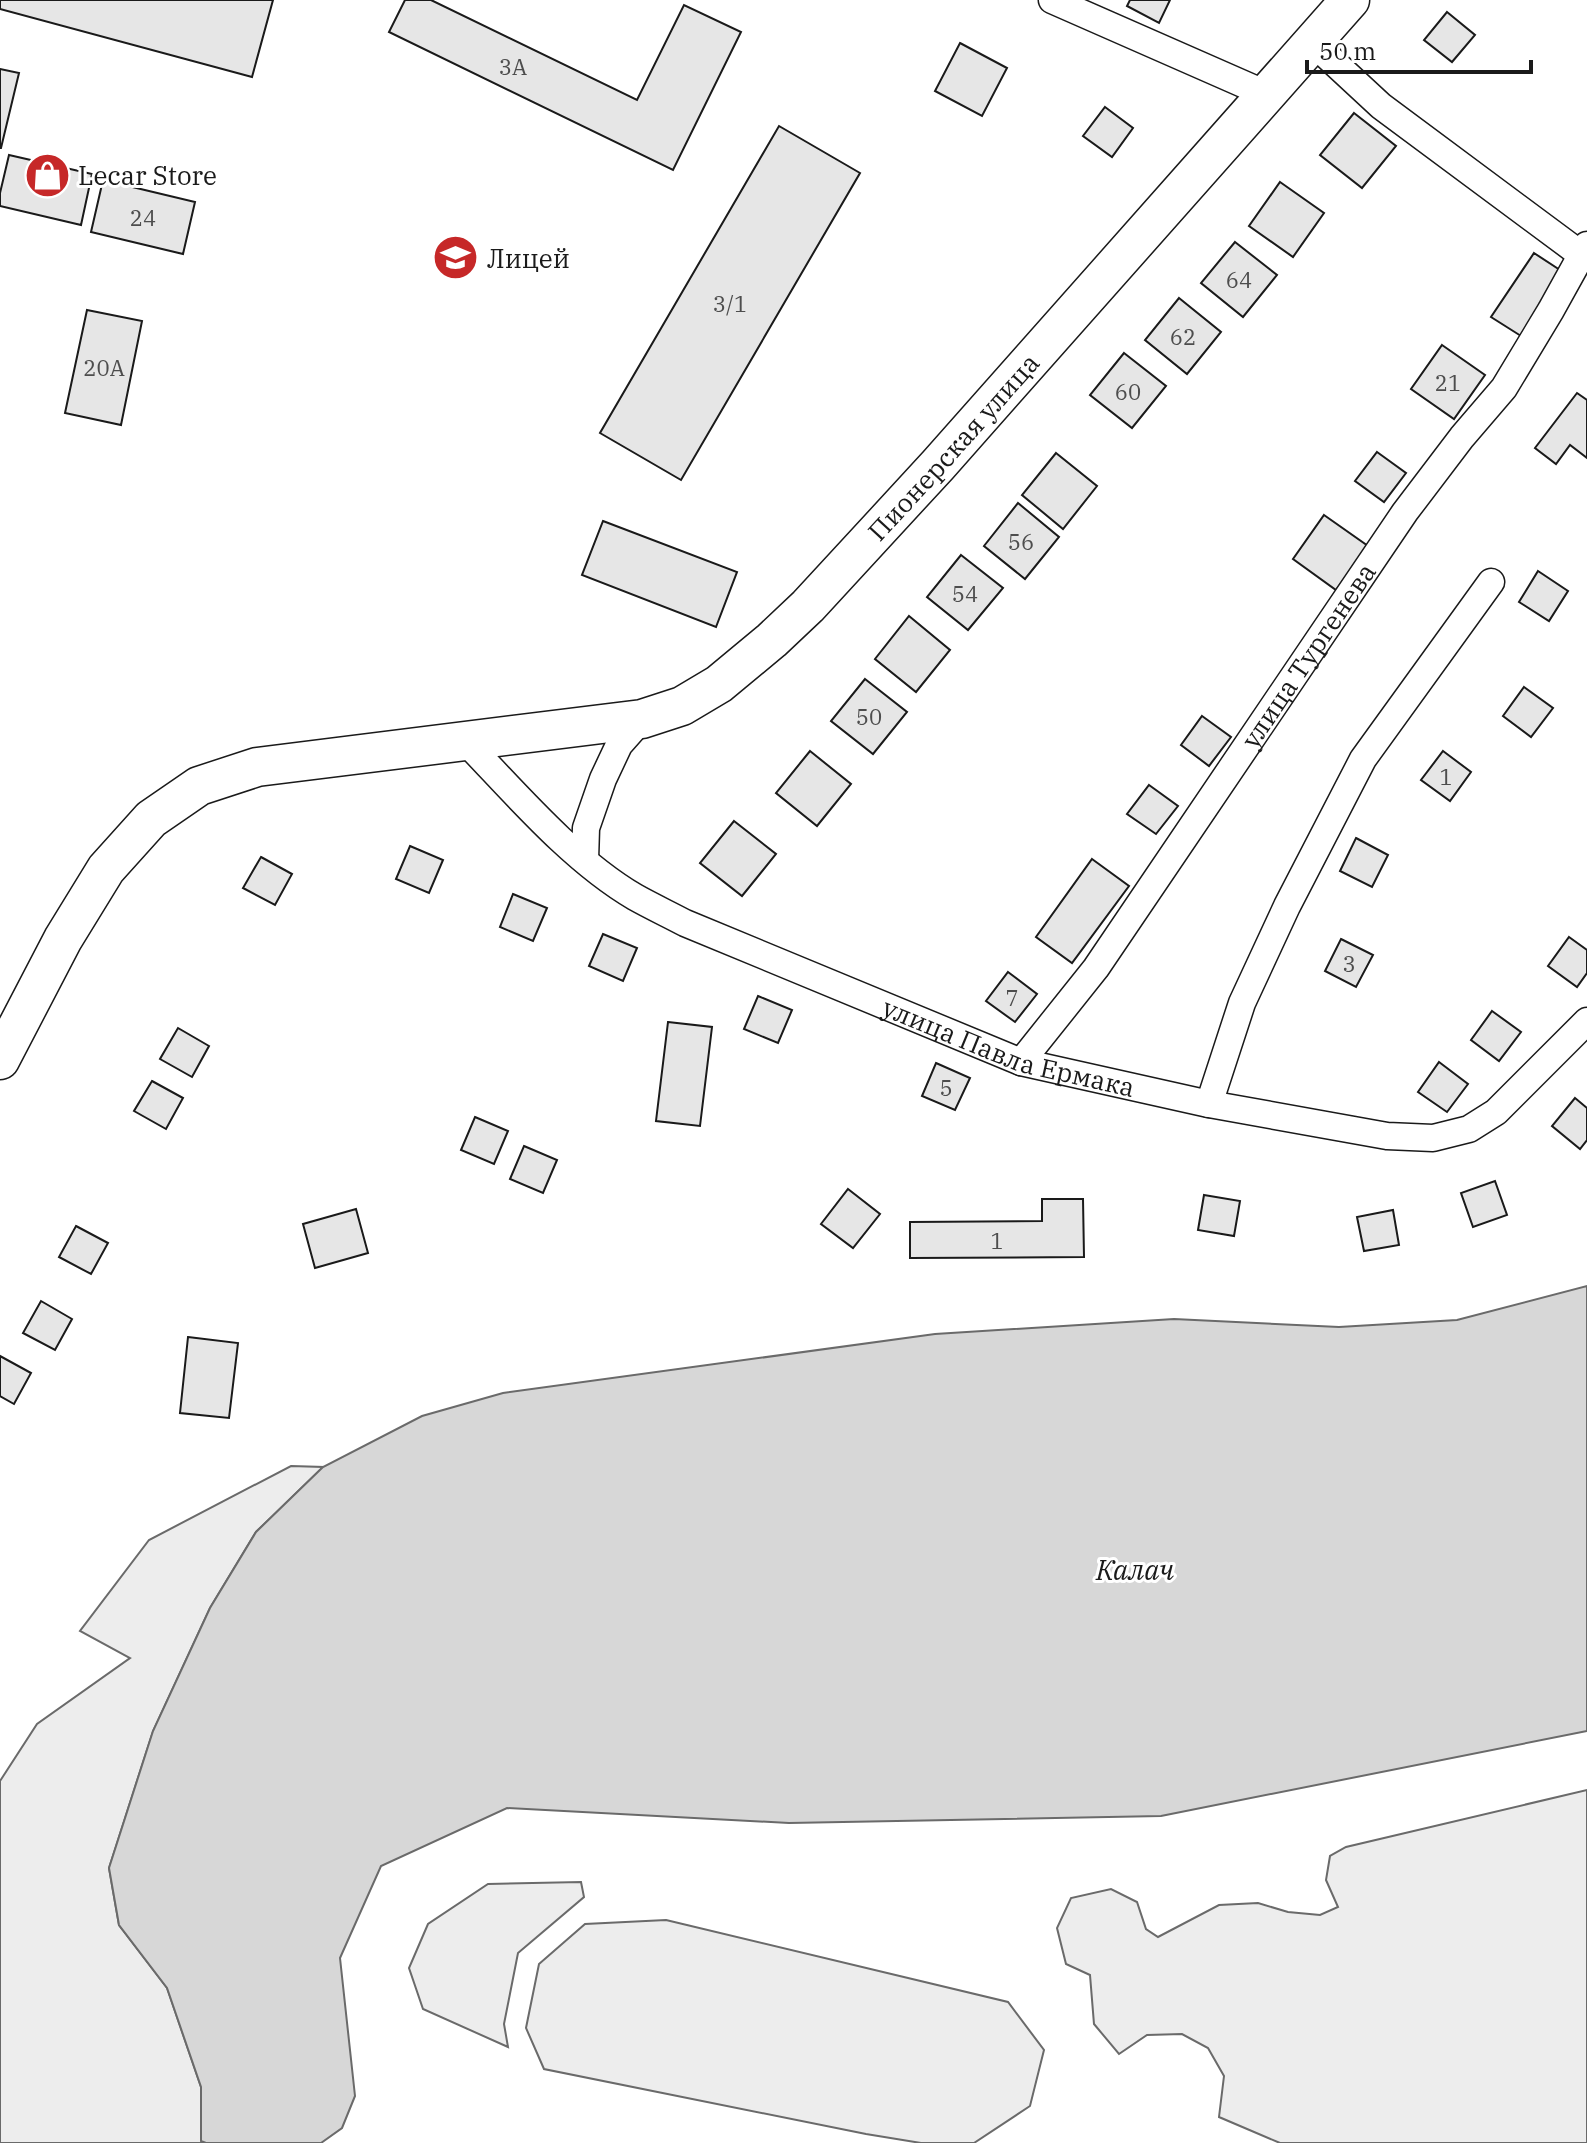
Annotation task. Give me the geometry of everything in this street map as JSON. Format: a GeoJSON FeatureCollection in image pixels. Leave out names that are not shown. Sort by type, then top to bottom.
{"type":"FeatureCollection","features":[{"type":"Feature","properties":{"kind":"street"},"geometry":{"type":"LineString","coordinates":[[1052,0],[1266,94]]}},
{"type":"Feature","properties":{"kind":"street","name":"Пионерская улица"},"geometry":{"type":"LineString","coordinates":[[0,1060],[63,939],[106,869],[151,819],[199,786],[257,767],[642,719],[682,706],[719,684],[808,606],[938,465],[1350,0]]}},
{"type":"Feature","properties":{"kind":"street"},"geometry":{"type":"LineString","coordinates":[[1312,42],[1381,106],[1585,253]]}},
{"type":"Feature","properties":{"kind":"street","name":"улица Тургенева"},"geometry":{"type":"LineString","coordinates":[[1021,1062],[1096,968],[1405,512],[1504,388],[1585,253]]}},
{"type":"Feature","properties":{"kind":"street"},"geometry":{"type":"LineString","coordinates":[[1209,1104],[1242,1003],[1287,906],[1363,759],[1491,582]]}},
{"type":"Feature","properties":{"kind":"street"},"geometry":{"type":"LineString","coordinates":[[585,860],[586,828],[603,779],[619,745],[642,719]]}},
{"type":"Feature","properties":{"kind":"street","name":"улица Павла Ермака"},"geometry":{"type":"LineString","coordinates":[[466,742],[585,860],[633,896],[685,923],[1021,1062],[1209,1104],[1387,1136],[1433,1138],[1469,1129],[1496,1112],[1581,1038]]}},
{"type":"Feature","properties":{"kind":"shaded area"},"geometry":{"type":"Polygon","coordinates":[[[291,1466],[323,1467],[256,1532],[210,1608],[153,1731],[109,1868],[119,1925],[167,1988],[201,2087],[201,2140],[206,2143],[0,2143],[0,1781],[37,1724],[130,1658],[80,1631],[149,1540],[291,1466]]]}},
{"type":"Feature","properties":{"kind":"shaded area"},"geometry":{"type":"Polygon","coordinates":[[[1587,1790],[1587,2143],[1280,2143],[1219,2117],[1224,2076],[1208,2048],[1182,2034],[1147,2035],[1119,2054],[1094,2024],[1090,1975],[1066,1964],[1057,1928],[1071,1898],[1111,1889],[1137,1902],[1146,1929],[1158,1937],[1219,1905],[1258,1903],[1288,1912],[1320,1915],[1338,1907],[1326,1880],[1330,1856],[1346,1847],[1587,1790]]]}},
{"type":"Feature","properties":{"kind":"shaded area"},"geometry":{"type":"Polygon","coordinates":[[[581,1882],[584,1897],[518,1953],[504,2024],[508,2047],[423,2009],[409,1968],[428,1924],[488,1884],[581,1882]]]}},
{"type":"Feature","properties":{"kind":"shaded area"},"geometry":{"type":"Polygon","coordinates":[[[666,1920],[1008,2002],[1044,2050],[1030,2106],[974,2143],[921,2143],[544,2069],[526,2028],[539,1964],[585,1924],[666,1920]]]}},
{"type":"Feature","properties":{"kind":"water","name":"Калач"},"geometry":{"type":"Polygon","coordinates":[[[1587,1286],[1587,1731],[1161,1816],[789,1823],[507,1808],[381,1866],[340,1958],[355,2096],[342,2128],[321,2143],[201,2141],[201,2087],[167,1988],[119,1925],[109,1868],[153,1731],[210,1608],[256,1532],[323,1467],[422,1416],[503,1393],[935,1334],[1174,1319],[1339,1327],[1457,1320],[1587,1286]]]}},
{"type":"Feature","properties":{"kind":"building"},"geometry":{"type":"Polygon","coordinates":[[[0,0],[273,0],[252,77],[0,9],[0,0]]]}},
{"type":"Feature","properties":{"kind":"building"},"geometry":{"type":"Polygon","coordinates":[[[405,0],[431,0],[637,100],[684,5],[741,32],[673,170],[389,32],[405,0]]]}},
{"type":"Feature","properties":{"kind":"building"},"geometry":{"type":"Polygon","coordinates":[[[1130,0],[1170,0],[1159,23],[1127,6],[1130,0]]]}},
{"type":"Feature","properties":{"kind":"building"},"geometry":{"type":"Polygon","coordinates":[[[1447,12],[1475,35],[1452,62],[1424,40],[1447,12]]]}},
{"type":"Feature","properties":{"kind":"building"},"geometry":{"type":"Polygon","coordinates":[[[960,43],[1007,68],[982,116],[935,91],[960,43]]]}},
{"type":"Feature","properties":{"kind":"building"},"geometry":{"type":"Polygon","coordinates":[[[0,69],[19,73],[1,148],[0,148],[0,69]]]}},
{"type":"Feature","properties":{"kind":"building"},"geometry":{"type":"Polygon","coordinates":[[[1105,107],[1133,128],[1112,157],[1083,136],[1105,107]]]}},
{"type":"Feature","properties":{"kind":"building"},"geometry":{"type":"Polygon","coordinates":[[[1354,113],[1396,146],[1362,188],[1320,155],[1354,113]]]}},
{"type":"Feature","properties":{"kind":"building"},"geometry":{"type":"Polygon","coordinates":[[[779,126],[860,173],[681,480],[600,433],[779,126]]]}},
{"type":"Feature","properties":{"kind":"building"},"geometry":{"type":"Polygon","coordinates":[[[9,155],[92,174],[81,225],[0,206],[9,155]]]}},
{"type":"Feature","properties":{"kind":"building"},"geometry":{"type":"Polygon","coordinates":[[[103,180],[195,202],[183,254],[91,232],[103,180]]]}},
{"type":"Feature","properties":{"kind":"building"},"geometry":{"type":"Polygon","coordinates":[[[1280,182],[1324,213],[1293,257],[1249,226],[1280,182]]]}},
{"type":"Feature","properties":{"kind":"building"},"geometry":{"type":"Polygon","coordinates":[[[1235,242],[1277,275],[1243,317],[1201,283],[1235,242]]]}},
{"type":"Feature","properties":{"kind":"building"},"geometry":{"type":"Polygon","coordinates":[[[1534,253],[1563,272],[1521,336],[1491,317],[1534,253]]]}},
{"type":"Feature","properties":{"kind":"building"},"geometry":{"type":"Polygon","coordinates":[[[1179,298],[1221,332],[1187,374],[1145,340],[1179,298]]]}},
{"type":"Feature","properties":{"kind":"building"},"geometry":{"type":"Polygon","coordinates":[[[87,310],[142,321],[121,425],[65,413],[87,310]]]}},
{"type":"Feature","properties":{"kind":"building"},"geometry":{"type":"Polygon","coordinates":[[[1442,345],[1485,375],[1454,419],[1411,389],[1442,345]]]}},
{"type":"Feature","properties":{"kind":"building"},"geometry":{"type":"Polygon","coordinates":[[[1124,353],[1166,386],[1132,428],[1090,395],[1124,353]]]}},
{"type":"Feature","properties":{"kind":"building"},"geometry":{"type":"Polygon","coordinates":[[[1577,393],[1587,400],[1587,458],[1570,445],[1556,464],[1535,448],[1577,393]]]}},
{"type":"Feature","properties":{"kind":"building"},"geometry":{"type":"Polygon","coordinates":[[[1377,452],[1406,473],[1384,502],[1355,481],[1377,452]]]}},
{"type":"Feature","properties":{"kind":"building"},"geometry":{"type":"Polygon","coordinates":[[[1056,453],[1097,486],[1063,529],[1022,495],[1056,453]]]}},
{"type":"Feature","properties":{"kind":"building"},"geometry":{"type":"Polygon","coordinates":[[[1018,503],[1059,537],[1025,579],[984,546],[1018,503]]]}},
{"type":"Feature","properties":{"kind":"building"},"geometry":{"type":"Polygon","coordinates":[[[1324,515],[1368,546],[1336,590],[1293,559],[1324,515]]]}},
{"type":"Feature","properties":{"kind":"building"},"geometry":{"type":"Polygon","coordinates":[[[603,521],[737,572],[716,627],[582,575],[603,521]]]}},
{"type":"Feature","properties":{"kind":"building"},"geometry":{"type":"Polygon","coordinates":[[[961,555],[1003,588],[968,630],[927,597],[961,555]]]}},
{"type":"Feature","properties":{"kind":"building"},"geometry":{"type":"Polygon","coordinates":[[[1538,571],[1568,591],[1549,621],[1519,602],[1538,571]]]}},
{"type":"Feature","properties":{"kind":"building"},"geometry":{"type":"Polygon","coordinates":[[[909,616],[950,650],[916,692],[875,659],[909,616]]]}},
{"type":"Feature","properties":{"kind":"building"},"geometry":{"type":"Polygon","coordinates":[[[865,679],[907,712],[873,754],[831,721],[865,679]]]}},
{"type":"Feature","properties":{"kind":"building"},"geometry":{"type":"Polygon","coordinates":[[[1524,687],[1553,708],[1531,737],[1503,716],[1524,687]]]}},
{"type":"Feature","properties":{"kind":"building"},"geometry":{"type":"Polygon","coordinates":[[[1202,716],[1231,737],[1209,766],[1181,745],[1202,716]]]}},
{"type":"Feature","properties":{"kind":"building"},"geometry":{"type":"Polygon","coordinates":[[[810,751],[851,784],[817,826],[776,793],[810,751]]]}},
{"type":"Feature","properties":{"kind":"building"},"geometry":{"type":"Polygon","coordinates":[[[1443,751],[1471,772],[1450,801],[1421,780],[1443,751]]]}},
{"type":"Feature","properties":{"kind":"building"},"geometry":{"type":"Polygon","coordinates":[[[1149,785],[1178,806],[1156,834],[1127,814],[1149,785]]]}},
{"type":"Feature","properties":{"kind":"building"},"geometry":{"type":"Polygon","coordinates":[[[734,821],[776,854],[742,896],[700,863],[734,821]]]}},
{"type":"Feature","properties":{"kind":"building"},"geometry":{"type":"Polygon","coordinates":[[[1356,838],[1388,855],[1372,887],[1340,871],[1356,838]]]}},
{"type":"Feature","properties":{"kind":"building"},"geometry":{"type":"Polygon","coordinates":[[[410,846],[443,860],[429,893],[396,879],[410,846]]]}},
{"type":"Feature","properties":{"kind":"building"},"geometry":{"type":"Polygon","coordinates":[[[261,857],[292,874],[275,905],[243,888],[261,857]]]}},
{"type":"Feature","properties":{"kind":"building"},"geometry":{"type":"Polygon","coordinates":[[[1092,859],[1129,886],[1072,963],[1036,937],[1092,859]]]}},
{"type":"Feature","properties":{"kind":"building"},"geometry":{"type":"Polygon","coordinates":[[[513,894],[547,908],[533,941],[500,927],[513,894]]]}},
{"type":"Feature","properties":{"kind":"building"},"geometry":{"type":"Polygon","coordinates":[[[603,934],[637,948],[623,981],[589,966],[603,934]]]}},
{"type":"Feature","properties":{"kind":"building"},"geometry":{"type":"Polygon","coordinates":[[[1569,937],[1587,950],[1587,973],[1577,987],[1548,966],[1569,937]]]}},
{"type":"Feature","properties":{"kind":"building"},"geometry":{"type":"Polygon","coordinates":[[[1341,939],[1373,955],[1356,987],[1325,971],[1341,939]]]}},
{"type":"Feature","properties":{"kind":"building"},"geometry":{"type":"Polygon","coordinates":[[[1008,972],[1037,994],[1015,1022],[986,1001],[1008,972]]]}},
{"type":"Feature","properties":{"kind":"building"},"geometry":{"type":"Polygon","coordinates":[[[758,996],[792,1010],[778,1043],[744,1029],[758,996]]]}},
{"type":"Feature","properties":{"kind":"building"},"geometry":{"type":"Polygon","coordinates":[[[1492,1011],[1521,1032],[1499,1061],[1471,1040],[1492,1011]]]}},
{"type":"Feature","properties":{"kind":"building"},"geometry":{"type":"Polygon","coordinates":[[[668,1022],[712,1027],[700,1126],[656,1121],[668,1022]]]}},
{"type":"Feature","properties":{"kind":"building"},"geometry":{"type":"Polygon","coordinates":[[[178,1028],[209,1046],[192,1077],[160,1059],[178,1028]]]}},
{"type":"Feature","properties":{"kind":"building"},"geometry":{"type":"Polygon","coordinates":[[[1439,1062],[1468,1084],[1447,1112],[1418,1092],[1439,1062]]]}},
{"type":"Feature","properties":{"kind":"building"},"geometry":{"type":"Polygon","coordinates":[[[936,1063],[970,1078],[955,1110],[922,1096],[936,1063]]]}},
{"type":"Feature","properties":{"kind":"building"},"geometry":{"type":"Polygon","coordinates":[[[152,1081],[183,1098],[166,1129],[134,1111],[152,1081]]]}},
{"type":"Feature","properties":{"kind":"building"},"geometry":{"type":"Polygon","coordinates":[[[1575,1098],[1587,1108],[1587,1140],[1580,1149],[1552,1126],[1575,1098]]]}},
{"type":"Feature","properties":{"kind":"building"},"geometry":{"type":"Polygon","coordinates":[[[475,1117],[508,1131],[494,1164],[461,1150],[475,1117]]]}},
{"type":"Feature","properties":{"kind":"building"},"geometry":{"type":"Polygon","coordinates":[[[524,1146],[557,1160],[543,1193],[510,1179],[524,1146]]]}},
{"type":"Feature","properties":{"kind":"building"},"geometry":{"type":"Polygon","coordinates":[[[1495,1181],[1507,1215],[1473,1227],[1461,1193],[1495,1181]]]}},
{"type":"Feature","properties":{"kind":"building"},"geometry":{"type":"Polygon","coordinates":[[[848,1189],[880,1214],[853,1248],[821,1224],[848,1189]]]}},
{"type":"Feature","properties":{"kind":"building"},"geometry":{"type":"Polygon","coordinates":[[[1204,1195],[1240,1201],[1234,1236],[1198,1230],[1204,1195]]]}},
{"type":"Feature","properties":{"kind":"building"},"geometry":{"type":"Polygon","coordinates":[[[1042,1199],[1083,1199],[1084,1257],[910,1258],[910,1222],[1042,1221],[1042,1199]]]}},
{"type":"Feature","properties":{"kind":"building"},"geometry":{"type":"Polygon","coordinates":[[[356,1209],[368,1253],[315,1268],[303,1224],[356,1209]]]}},
{"type":"Feature","properties":{"kind":"building"},"geometry":{"type":"Polygon","coordinates":[[[1393,1210],[1399,1245],[1364,1251],[1357,1217],[1393,1210]]]}},
{"type":"Feature","properties":{"kind":"building"},"geometry":{"type":"Polygon","coordinates":[[[76,1226],[108,1243],[91,1274],[59,1257],[76,1226]]]}},
{"type":"Feature","properties":{"kind":"building"},"geometry":{"type":"Polygon","coordinates":[[[41,1301],[72,1319],[55,1350],[23,1333],[41,1301]]]}},
{"type":"Feature","properties":{"kind":"building"},"geometry":{"type":"Polygon","coordinates":[[[188,1337],[238,1343],[229,1418],[180,1413],[188,1337]]]}},
{"type":"Feature","properties":{"kind":"building"},"geometry":{"type":"Polygon","coordinates":[[[0,1356],[31,1373],[14,1404],[0,1396],[0,1356]]]}},
{"type":"Feature","properties":{"kind":"place","name":"Lecar Store"},"geometry":{"type":"Point","coordinates":[47,175]}},
{"type":"Feature","properties":{"kind":"place","name":"Лицей"},"geometry":{"type":"Point","coordinates":[456,258]}}]}
